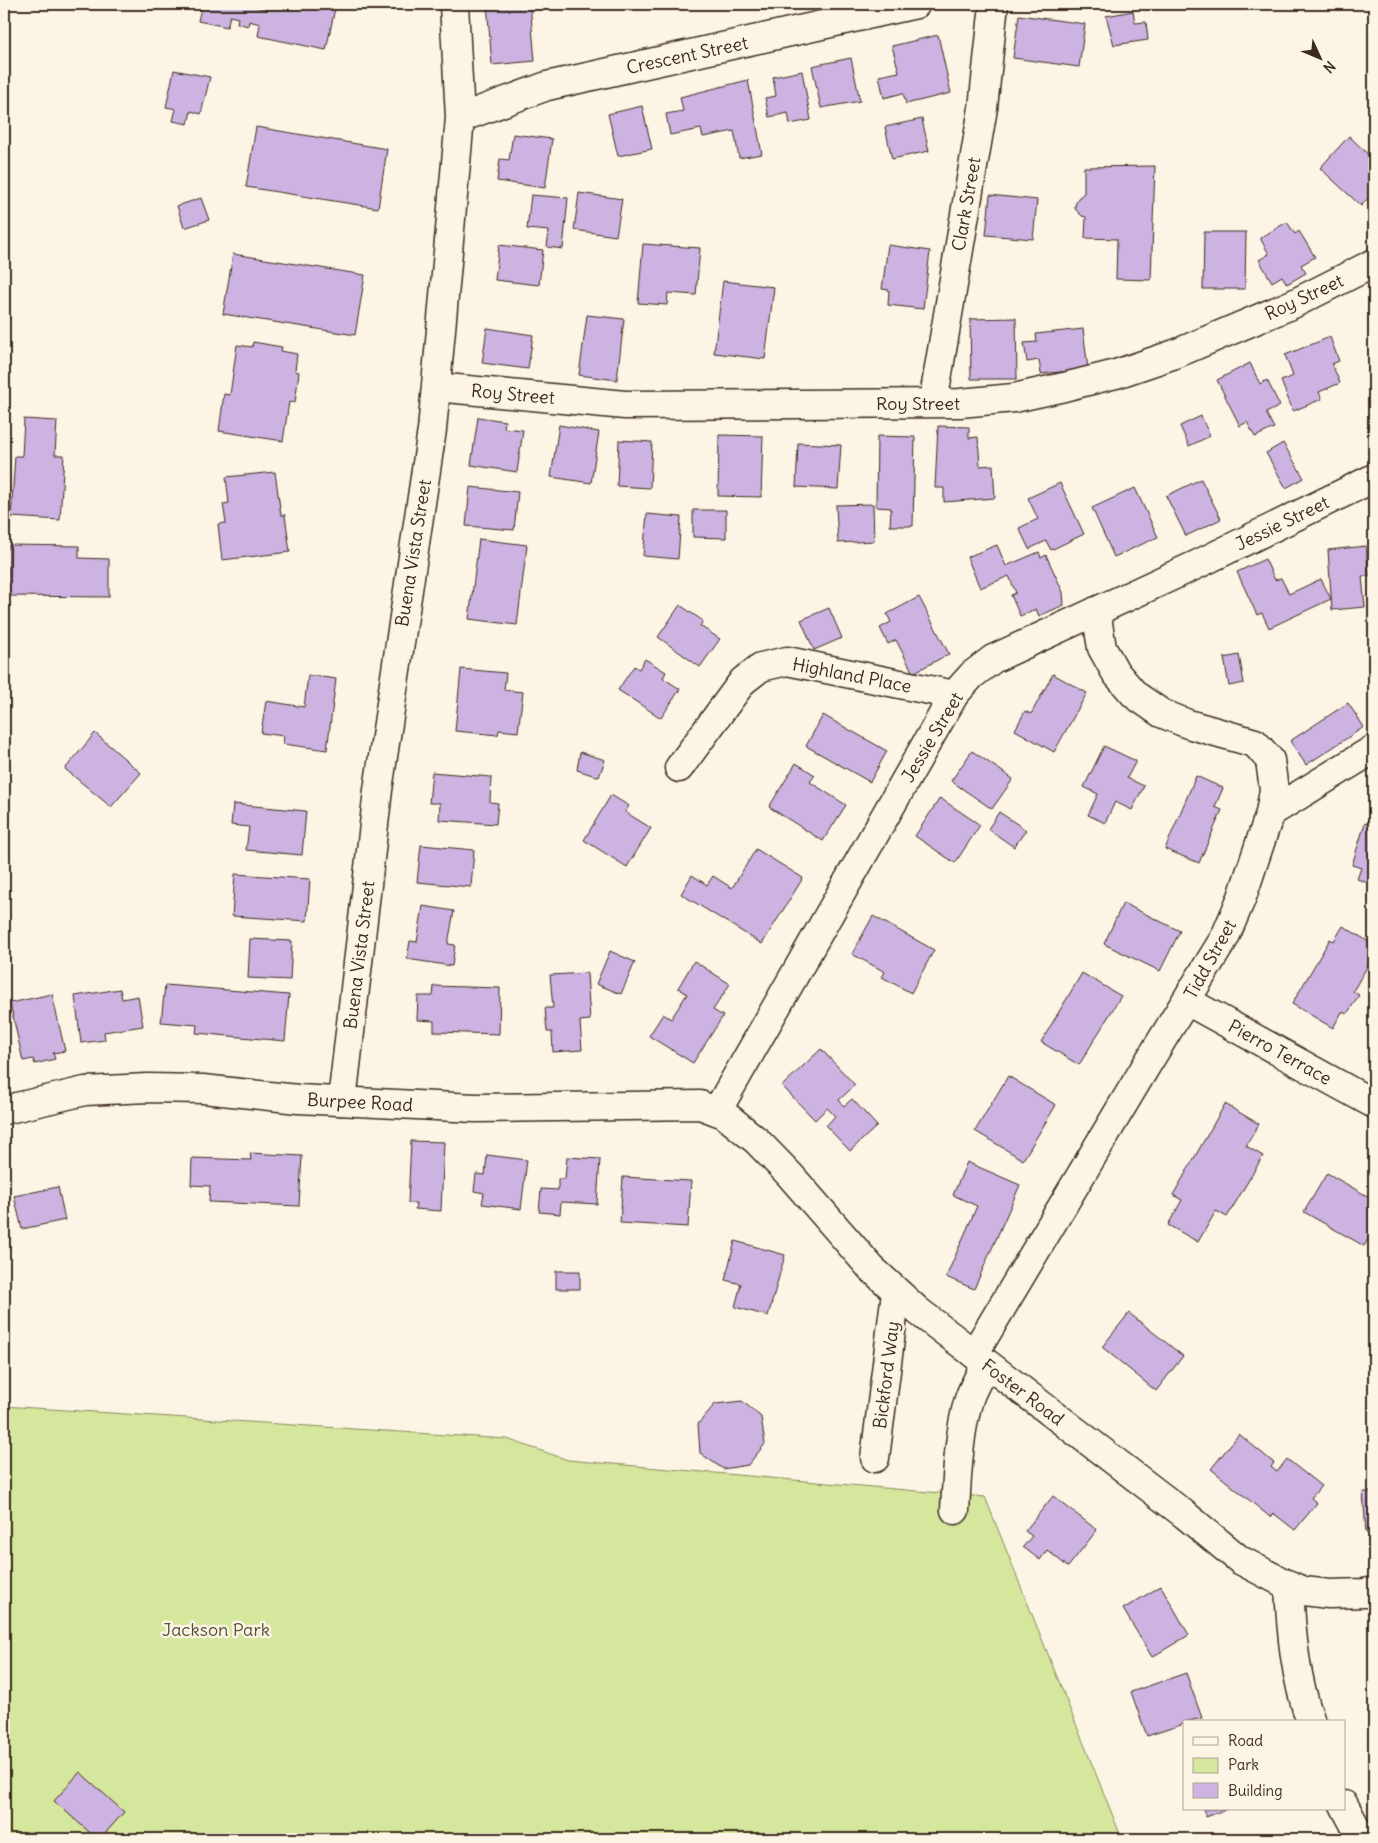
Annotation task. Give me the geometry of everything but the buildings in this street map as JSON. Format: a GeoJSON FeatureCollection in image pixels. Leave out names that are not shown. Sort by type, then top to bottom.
{"type":"FeatureCollection","features":[{"type":"Feature","properties":{"kind":"street","name":"Buena Vista Street"},"geometry":{"type":"LineString","coordinates":[[342,1101],[378,790],[432,430],[460,118],[454,4]]}},
{"type":"Feature","properties":{"kind":"street","name":"Crescent Street"},"geometry":{"type":"LineString","coordinates":[[460,118],[547,86],[916,4]]}},
{"type":"Feature","properties":{"kind":"street","name":"Clark Street"},"geometry":{"type":"LineString","coordinates":[[932,403],[983,108],[994,4]]}},
{"type":"Feature","properties":{"kind":"street","name":"Roy Street"},"geometry":{"type":"LineString","coordinates":[[436,387],[624,405],[960,403],[1014,398],[1116,374],[1175,354],[1293,304],[1374,263]]}},
{"type":"Feature","properties":{"kind":"street","name":"Jessie Street"},"geometry":{"type":"LineString","coordinates":[[717,1111],[954,695],[972,675],[994,660],[1196,565],[1374,478]]}},
{"type":"Feature","properties":{"kind":"street","name":"Tidd Street"},"geometry":{"type":"LineString","coordinates":[[955,1510],[965,1416],[980,1359],[1225,937],[1242,897],[1270,813],[1274,790],[1270,760],[1255,743],[1188,724],[1161,712],[1135,695],[1116,672],[1102,648],[1096,611]]}},
{"type":"Feature","properties":{"kind":"street","name":"Highland Place"},"geometry":{"type":"LineString","coordinates":[[679,768],[743,680],[761,667],[787,661],[954,695]]}},
{"type":"Feature","properties":{"kind":"street"},"geometry":{"type":"LineString","coordinates":[[1270,813],[1374,749]]}},
{"type":"Feature","properties":{"kind":"street","name":"Pierro Terrace"},"geometry":{"type":"LineString","coordinates":[[1187,1000],[1374,1104]]}},
{"type":"Feature","properties":{"kind":"street","name":"Burpee Road"},"geometry":{"type":"LineString","coordinates":[[4,1110],[86,1091],[147,1088],[203,1090],[298,1099],[475,1108],[700,1105],[717,1111]]}},
{"type":"Feature","properties":{"kind":"street","name":"Foster Road"},"geometry":{"type":"LineString","coordinates":[[717,1111],[724,1114],[757,1141],[790,1175],[871,1268],[896,1292],[980,1359],[1184,1514],[1240,1560],[1304,1591],[1330,1594],[1374,1591]]}},
{"type":"Feature","properties":{"kind":"street","name":"Bickford Way"},"geometry":{"type":"LineString","coordinates":[[875,1458],[896,1292]]}},
{"type":"Feature","properties":{"kind":"street"},"geometry":{"type":"LineString","coordinates":[[1289,1585],[1296,1666],[1310,1720]]}},
{"type":"Feature","properties":{"kind":"street"},"geometry":{"type":"LineString","coordinates":[[1346,1809],[1362,1839]]}},
{"type":"Feature","properties":{"kind":"green space","name":"Jackson Park"},"geometry":{"type":"Polygon","coordinates":[[[4,1406],[507,1439],[568,1460],[985,1497],[1122,1839],[4,1839],[4,1406]]]}}]}
